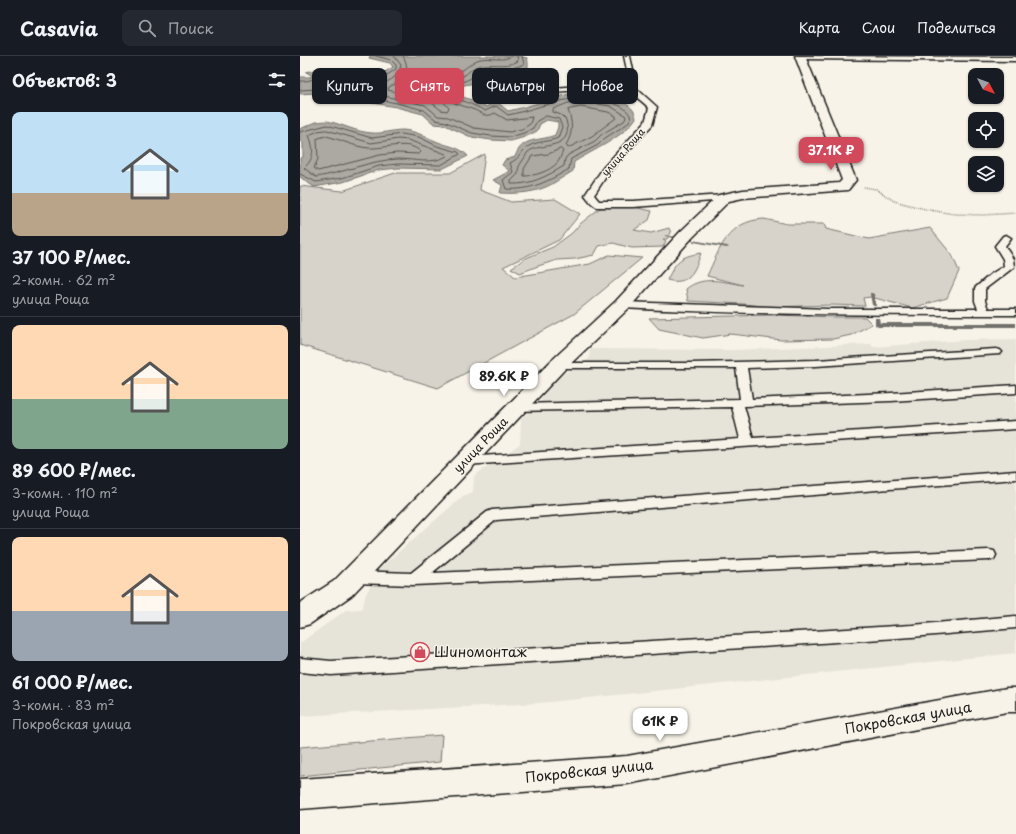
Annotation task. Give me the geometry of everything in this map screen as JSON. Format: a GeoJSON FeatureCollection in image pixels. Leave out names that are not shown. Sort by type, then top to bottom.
{"type":"FeatureCollection","features":[{"type":"Feature","properties":{"kind":"street"},"geometry":{"type":"LineString","coordinates":[[800,56],[849,180],[846,184]]}},
{"type":"Feature","properties":{"kind":"street","name":"улица Роща"},"geometry":{"type":"LineString","coordinates":[[300,617],[343,588],[557,366],[622,305],[686,236],[724,198],[743,194],[842,187],[846,184]]}},
{"type":"Feature","properties":{"kind":"street","name":"Покровская улица"},"geometry":{"type":"LineString","coordinates":[[300,794],[627,770],[1007,700],[1016,700]]}},
{"type":"Feature","properties":{"kind":"lane","name":"улица Роща"},"geometry":{"type":"LineString","coordinates":[[627,56],[634,89],[640,96]]}},
{"type":"Feature","properties":{"kind":"lane"},"geometry":{"type":"LineString","coordinates":[[800,56],[1016,59]]}},
{"type":"Feature","properties":{"kind":"lane","name":"улица Роща"},"geometry":{"type":"LineString","coordinates":[[559,90],[605,89],[629,91],[640,96],[654,106],[648,123],[606,170],[589,195],[598,204],[633,204],[724,198]]}},
{"type":"Feature","properties":{"kind":"lane"},"geometry":{"type":"LineString","coordinates":[[984,312],[980,301],[980,288],[995,276],[1010,267],[1008,259],[1000,246],[1006,238]]}},
{"type":"Feature","properties":{"kind":"lane"},"geometry":{"type":"LineString","coordinates":[[622,305],[829,312],[1016,312]]}},
{"type":"Feature","properties":{"kind":"lane"},"geometry":{"type":"LineString","coordinates":[[557,366],[816,363],[996,352]]}},
{"type":"Feature","properties":{"kind":"lane"},"geometry":{"type":"LineString","coordinates":[[741,365],[742,402],[748,443]]}},
{"type":"Feature","properties":{"kind":"lane"},"geometry":{"type":"LineString","coordinates":[[516,408],[742,402],[954,394],[1016,389]]}},
{"type":"Feature","properties":{"kind":"lane"},"geometry":{"type":"LineString","coordinates":[[465,461],[1016,425]]}},
{"type":"Feature","properties":{"kind":"lane"},"geometry":{"type":"LineString","coordinates":[[414,579],[492,514],[1016,475]]}},
{"type":"Feature","properties":{"kind":"lane"},"geometry":{"type":"LineString","coordinates":[[354,577],[414,579],[687,569],[989,555]]}},
{"type":"Feature","properties":{"kind":"lane"},"geometry":{"type":"LineString","coordinates":[[300,665],[331,668],[880,633],[1016,622]]}},
{"type":"Feature","properties":{"kind":"path"},"geometry":{"type":"LineString","coordinates":[[846,184],[876,190],[894,201],[929,210],[954,214],[983,215],[1016,213]]}},
{"type":"Feature","properties":{"kind":"shaded area"},"geometry":{"type":"Polygon","coordinates":[[[485,154],[480,190],[511,202],[555,199],[580,214],[559,240],[503,267],[515,277],[590,264],[609,255],[642,258],[574,314],[438,388],[300,345],[300,186],[342,191],[395,173],[450,173],[485,154]]]}},
{"type":"Feature","properties":{"kind":"shaded area"},"geometry":{"type":"Polygon","coordinates":[[[628,206],[652,211],[649,220],[634,230],[651,233],[669,228],[671,233],[667,239],[663,239],[666,241],[663,247],[632,248],[613,243],[599,246],[594,255],[575,259],[557,260],[520,273],[511,268],[526,258],[553,247],[572,233],[580,224],[600,208],[628,206]]]}},
{"type":"Feature","properties":{"kind":"shaded area"},"geometry":{"type":"Polygon","coordinates":[[[764,219],[787,224],[824,224],[826,229],[869,239],[930,228],[952,255],[959,271],[947,298],[912,308],[871,297],[863,298],[865,306],[831,305],[774,307],[688,301],[686,289],[699,282],[721,281],[743,285],[707,276],[721,246],[734,231],[742,225],[752,221],[764,219]]]}},
{"type":"Feature","properties":{"kind":"shaded area"},"geometry":{"type":"Polygon","coordinates":[[[701,253],[690,276],[681,281],[667,280],[673,268],[680,260],[688,256],[701,253]]]}},
{"type":"Feature","properties":{"kind":"shaded area"},"geometry":{"type":"Polygon","coordinates":[[[773,315],[865,317],[872,324],[851,335],[833,339],[781,340],[731,334],[703,338],[659,329],[649,318],[773,315]]]}},
{"type":"Feature","properties":{"kind":"shaded area"},"geometry":{"type":"Polygon","coordinates":[[[1016,339],[1016,653],[540,703],[300,716],[300,643],[346,610],[362,609],[366,594],[379,569],[463,496],[473,492],[474,476],[520,444],[521,419],[540,403],[544,392],[558,377],[589,359],[590,349],[733,350],[871,344],[873,347],[966,340],[1016,339]]]}},
{"type":"Feature","properties":{"kind":"shaded area"},"geometry":{"type":"Polygon","coordinates":[[[442,735],[440,762],[300,776],[300,747],[442,735]]]}},
{"type":"Feature","properties":{"kind":"water"},"geometry":{"type":"Polygon","coordinates":[[[370,56],[520,56],[527,58],[528,67],[526,68],[472,68],[472,84],[464,85],[464,68],[395,68],[395,104],[464,104],[464,97],[472,100],[472,104],[481,104],[486,107],[491,104],[500,104],[508,111],[536,104],[559,104],[559,97],[567,95],[567,104],[626,104],[634,111],[636,118],[624,132],[616,138],[574,162],[573,171],[552,184],[540,189],[526,192],[500,193],[502,185],[493,180],[510,171],[502,165],[505,160],[515,157],[518,150],[527,143],[555,135],[558,122],[547,120],[540,124],[537,131],[525,137],[511,141],[471,137],[445,125],[434,124],[423,114],[379,104],[387,104],[387,71],[393,67],[390,63],[369,58],[370,56]]]}},
{"type":"Feature","properties":{"kind":"water"},"geometry":{"type":"Polygon","coordinates":[[[312,71],[312,75],[306,72],[312,71]]]}},
{"type":"Feature","properties":{"kind":"water"},"geometry":{"type":"Polygon","coordinates":[[[312,76],[312,93],[300,94],[300,77],[312,76]]]}},
{"type":"Feature","properties":{"kind":"water"},"geometry":{"type":"Polygon","coordinates":[[[327,121],[355,130],[372,133],[403,130],[421,134],[442,144],[457,148],[468,156],[442,169],[398,168],[379,170],[343,182],[314,187],[300,177],[300,158],[303,157],[303,143],[300,141],[300,129],[316,122],[327,121]]]}},
{"type":"Feature","properties":{"kind":"waterway"},"geometry":{"type":"LineString","coordinates":[[667,236],[676,238]]}},
{"type":"Feature","properties":{"kind":"waterway"},"geometry":{"type":"LineString","coordinates":[[694,241],[727,247]]}},
{"type":"Feature","properties":{"kind":"waterway"},"geometry":{"type":"LineString","coordinates":[[872,294],[874,305]]}},
{"type":"Feature","properties":{"kind":"waterway"},"geometry":{"type":"LineString","coordinates":[[877,319],[878,325],[1016,325]]}},
{"type":"Feature","properties":{"kind":"place","name":"Шиномонтаж"},"geometry":{"type":"Point","coordinates":[420,652]}}]}
